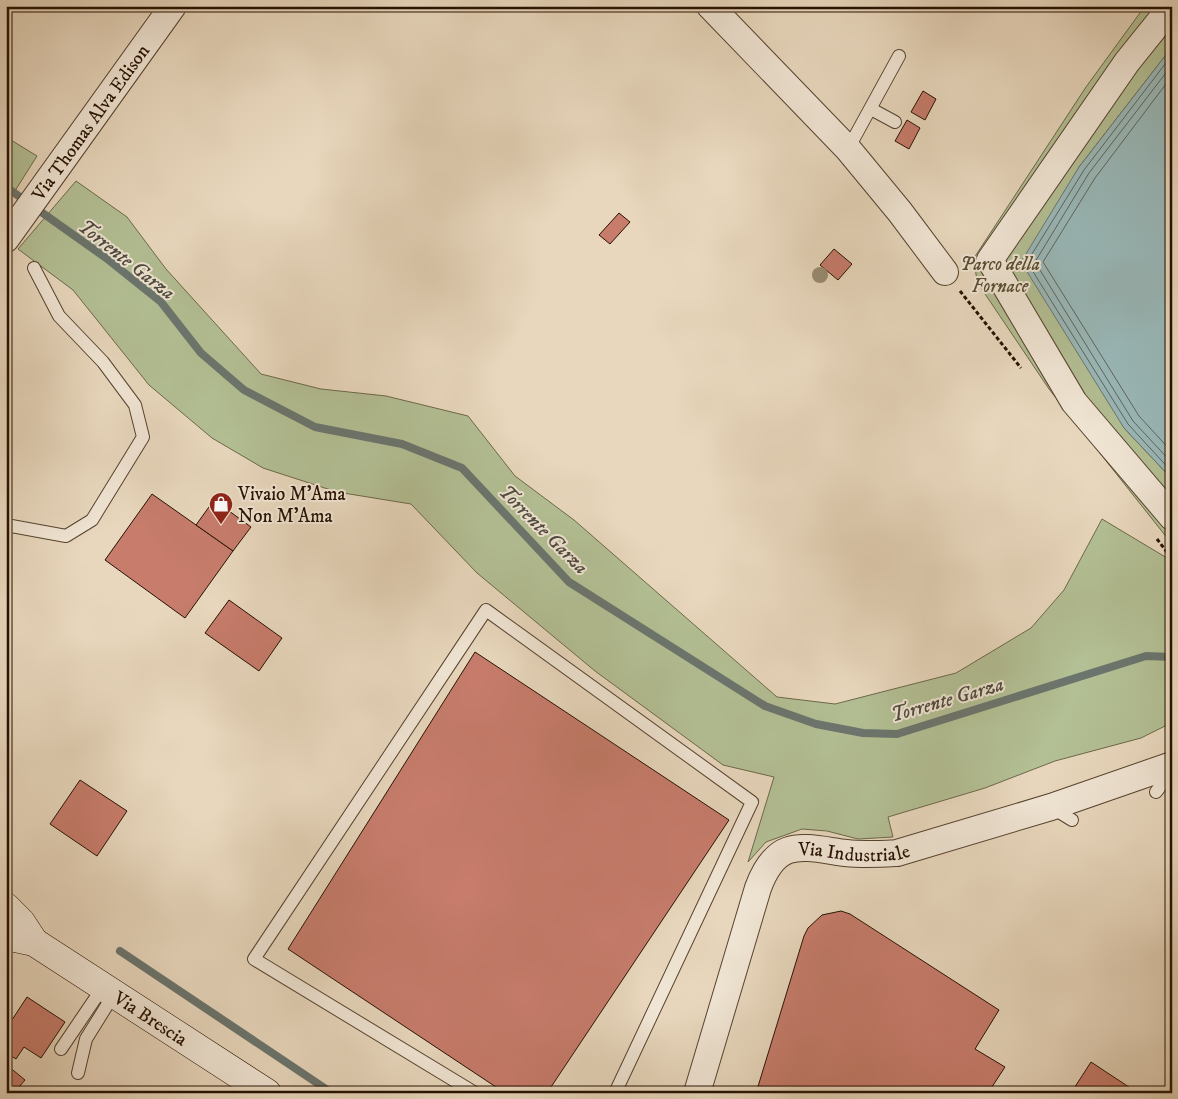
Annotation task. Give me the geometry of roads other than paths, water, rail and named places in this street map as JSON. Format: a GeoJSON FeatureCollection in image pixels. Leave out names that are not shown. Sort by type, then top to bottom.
{"type":"FeatureCollection","features":[{"type":"Feature","properties":{"kind":"main road","name":"Via Brescia"},"geometry":{"type":"LineString","coordinates":[[6,908],[21,922],[34,942]]}},
{"type":"Feature","properties":{"kind":"main road","name":"Via Brescia"},"geometry":{"type":"LineString","coordinates":[[6,936],[34,942],[267,1093]]}},
{"type":"Feature","properties":{"kind":"street","name":"Via Thomas Alva Edison"},"geometry":{"type":"LineString","coordinates":[[7,238],[173,6]]}},
{"type":"Feature","properties":{"kind":"street"},"geometry":{"type":"LineString","coordinates":[[710,6],[848,149],[900,212],[945,272]]}},
{"type":"Feature","properties":{"kind":"street"},"geometry":{"type":"LineString","coordinates":[[1172,6],[1128,62],[990,260],[1074,402],[1172,518]]}},
{"type":"Feature","properties":{"kind":"street","name":"Via Industriale"},"geometry":{"type":"LineString","coordinates":[[696,1093],[758,888],[771,862],[781,853],[807,846],[871,855],[897,853],[1061,814],[1172,765]]}},
{"type":"Feature","properties":{"kind":"lane"},"geometry":{"type":"LineString","coordinates":[[848,149],[899,56]]}},
{"type":"Feature","properties":{"kind":"lane"},"geometry":{"type":"LineString","coordinates":[[871,109],[895,122]]}},
{"type":"Feature","properties":{"kind":"lane"},"geometry":{"type":"LineString","coordinates":[[6,525],[66,536],[92,520],[144,437],[135,404],[103,362],[59,316],[34,268]]}},
{"type":"Feature","properties":{"kind":"lane"},"geometry":{"type":"LineString","coordinates":[[475,1093],[254,959],[486,610],[752,802],[615,1093]]}},
{"type":"Feature","properties":{"kind":"lane"},"geometry":{"type":"LineString","coordinates":[[1156,792],[1172,771]]}},
{"type":"Feature","properties":{"kind":"lane"},"geometry":{"type":"LineString","coordinates":[[61,1049],[108,990]]}},
{"type":"Feature","properties":{"kind":"lane"},"geometry":{"type":"LineString","coordinates":[[78,1073],[86,1039],[108,990]]}},
{"type":"Feature","properties":{"kind":"water"},"geometry":{"type":"Polygon","coordinates":[[[1172,47],[1172,479],[1124,428],[1021,262],[1079,167],[1172,47]]]}},
{"type":"Feature","properties":{"kind":"waterway","name":"Torrente Garza"},"geometry":{"type":"LineString","coordinates":[[6,187],[106,258],[161,302],[201,353],[244,390],[315,427],[402,444],[462,468],[569,582],[765,706],[816,724],[863,733],[897,734],[1146,656],[1172,657]]}},
{"type":"Feature","properties":{"kind":"waterway"},"geometry":{"type":"LineString","coordinates":[[120,951],[329,1091]]}},
{"type":"Feature","properties":{"kind":"place","name":"Vivaio M'Ama Non M'Ama"},"geometry":{"type":"Point","coordinates":[221,525]}},
{"type":"Feature","properties":{"kind":"park label","name":"Parco della Fornace"},"geometry":{"type":"Point","coordinates":[1000,274]}}]}
